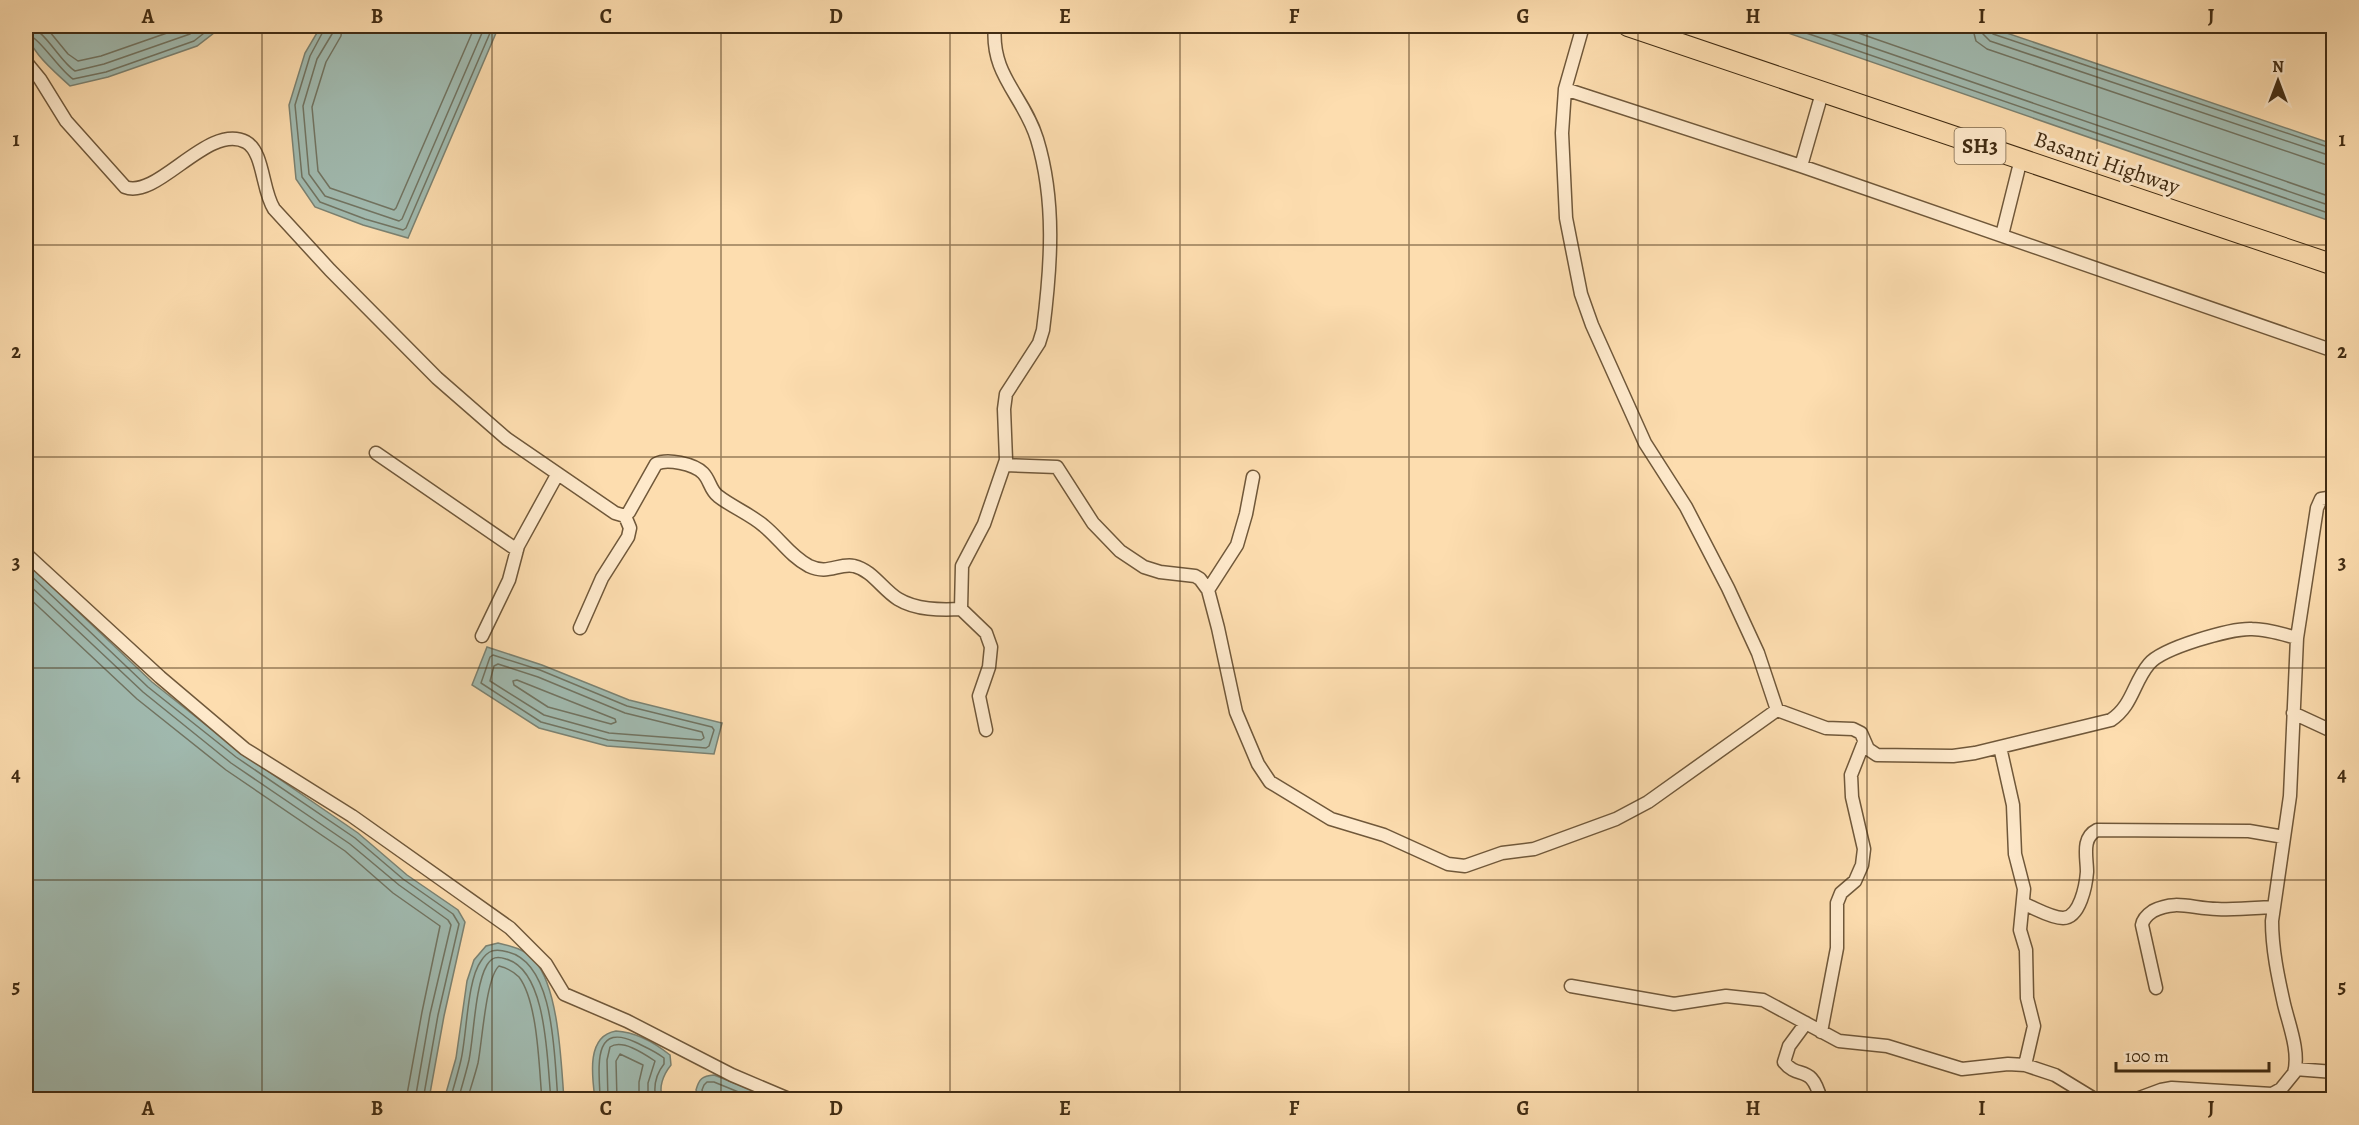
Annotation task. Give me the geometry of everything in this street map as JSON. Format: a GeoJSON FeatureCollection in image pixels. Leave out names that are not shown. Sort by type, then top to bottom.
{"type":"FeatureCollection","features":[{"type":"Feature","properties":{"kind":"main road","name":"Basanti Highway"},"geometry":{"type":"LineString","coordinates":[[1628,26],[2334,265]]}},
{"type":"Feature","properties":{"kind":"street"},"geometry":{"type":"LineString","coordinates":[[961,609],[963,566],[984,524],[1005,465],[1006,394],[1039,343],[1043,330],[1050,195],[1046,169],[1033,127],[999,67],[994,49],[995,26]]}},
{"type":"Feature","properties":{"kind":"street"},"geometry":{"type":"LineString","coordinates":[[1583,26],[1565,89],[1562,133],[1566,218],[1581,294],[1592,325],[1646,443],[1686,507],[1728,588],[1758,653],[1777,710]]}},
{"type":"Feature","properties":{"kind":"street"},"geometry":{"type":"LineString","coordinates":[[26,62],[72,128],[125,187],[132,190],[149,184],[207,146],[227,139],[246,142],[256,153],[270,203],[283,220],[424,366],[507,439],[556,475],[615,513],[625,516]]}},
{"type":"Feature","properties":{"kind":"street"},"geometry":{"type":"LineString","coordinates":[[1565,89],[1801,166],[2334,351]]}},
{"type":"Feature","properties":{"kind":"street"},"geometry":{"type":"LineString","coordinates":[[1801,166],[1822,93]]}},
{"type":"Feature","properties":{"kind":"street"},"geometry":{"type":"LineString","coordinates":[[2002,235],[2020,159]]}},
{"type":"Feature","properties":{"kind":"street"},"geometry":{"type":"LineString","coordinates":[[376,453],[517,550]]}},
{"type":"Feature","properties":{"kind":"street"},"geometry":{"type":"LineString","coordinates":[[625,516],[656,464],[667,461],[686,465],[704,473],[716,495],[757,520],[785,548],[808,565],[826,570],[853,566],[880,583],[898,599],[912,605],[930,609],[961,609],[986,633],[991,648],[989,667],[979,696],[986,730]]}},
{"type":"Feature","properties":{"kind":"street"},"geometry":{"type":"LineString","coordinates":[[1005,465],[1057,467],[1093,523],[1120,551],[1144,567],[1160,572],[1195,576],[1200,579],[1208,590],[1236,712],[1264,776],[1277,788],[1331,819],[1384,834],[1448,864],[1465,866],[1502,853],[1534,849],[1616,819],[1648,802],[1777,710]]}},
{"type":"Feature","properties":{"kind":"street"},"geometry":{"type":"LineString","coordinates":[[482,636],[509,580],[517,550],[556,475]]}},
{"type":"Feature","properties":{"kind":"street"},"geometry":{"type":"LineString","coordinates":[[1208,590],[1232,556],[1246,514],[1253,477]]}},
{"type":"Feature","properties":{"kind":"street"},"geometry":{"type":"LineString","coordinates":[[2134,1100],[2172,1088],[2272,1094],[2288,1081],[2295,1069],[2294,1048],[2279,984],[2272,937],[2273,907],[2290,796],[2297,638],[2317,508],[2321,499],[2334,497]]}},
{"type":"Feature","properties":{"kind":"street"},"geometry":{"type":"LineString","coordinates":[[579,628],[602,578],[628,537],[630,528],[625,516]]}},
{"type":"Feature","properties":{"kind":"street"},"geometry":{"type":"LineString","coordinates":[[26,554],[160,677],[245,749],[352,816],[510,928],[546,964],[564,994],[627,1021],[738,1078],[791,1100]]}},
{"type":"Feature","properties":{"kind":"street"},"geometry":{"type":"LineString","coordinates":[[1777,710],[1826,728],[1853,729],[1861,733],[1871,753],[1877,755],[1953,756],[2111,720],[2122,713],[2150,662],[2171,650],[2240,630],[2263,630],[2297,638]]}},
{"type":"Feature","properties":{"kind":"street"},"geometry":{"type":"LineString","coordinates":[[2293,713],[2334,732]]}},
{"type":"Feature","properties":{"kind":"street"},"geometry":{"type":"LineString","coordinates":[[1821,1032],[1837,948],[1837,903],[1841,893],[1855,881],[1862,865],[1864,849],[1852,797],[1851,776],[1864,742]]}},
{"type":"Feature","properties":{"kind":"street"},"geometry":{"type":"LineString","coordinates":[[2000,747],[2013,805],[2015,854],[2022,882],[2024,904],[2020,930],[2026,950],[2026,998],[2034,1026],[2025,1065]]}},
{"type":"Feature","properties":{"kind":"street"},"geometry":{"type":"LineString","coordinates":[[2024,904],[2060,918],[2071,916],[2076,911],[2084,892],[2087,872],[2087,840],[2090,833],[2097,830],[2249,831],[2284,837]]}},
{"type":"Feature","properties":{"kind":"street"},"geometry":{"type":"LineString","coordinates":[[2156,988],[2142,925],[2144,919],[2152,912],[2181,903],[2214,909],[2273,907]]}},
{"type":"Feature","properties":{"kind":"street"},"geometry":{"type":"LineString","coordinates":[[1571,986],[1674,1004],[1726,996],[1754,999],[1770,1003],[1839,1041],[1887,1046],[1962,1069],[2008,1064],[2025,1065],[2055,1075],[2096,1100]]}},
{"type":"Feature","properties":{"kind":"street"},"geometry":{"type":"LineString","coordinates":[[1806,1023],[1789,1046],[1784,1062],[1787,1066],[1812,1077],[1821,1100]]}},
{"type":"Feature","properties":{"kind":"street"},"geometry":{"type":"LineString","coordinates":[[2295,1069],[2334,1072]]}},
{"type":"Feature","properties":{"kind":"water"},"geometry":{"type":"Polygon","coordinates":[[[26,26],[223,26],[197,46],[108,77],[70,86],[36,51],[27,35],[26,26]]]}},
{"type":"Feature","properties":{"kind":"water"},"geometry":{"type":"Polygon","coordinates":[[[321,26],[499,26],[408,238],[363,225],[315,207],[296,179],[289,105],[305,53],[321,26]]]}},
{"type":"Feature","properties":{"kind":"water"},"geometry":{"type":"Polygon","coordinates":[[[1768,26],[1986,26],[2333,144],[2333,222],[1768,26]]]}},
{"type":"Feature","properties":{"kind":"water"},"geometry":{"type":"Polygon","coordinates":[[[26,562],[152,682],[240,752],[358,833],[407,875],[458,910],[465,922],[444,1016],[429,1099],[26,1099],[26,562]]]}},
{"type":"Feature","properties":{"kind":"water"},"geometry":{"type":"Polygon","coordinates":[[[487,647],[542,665],[629,700],[722,723],[714,754],[607,746],[539,728],[472,685],[487,647]]]}},
{"type":"Feature","properties":{"kind":"water"},"geometry":{"type":"Polygon","coordinates":[[[498,943],[527,954],[543,973],[554,1007],[564,1099],[444,1100],[456,1058],[467,981],[474,960],[486,946],[498,943]]]}},
{"type":"Feature","properties":{"kind":"water"},"geometry":{"type":"Polygon","coordinates":[[[616,1031],[630,1033],[644,1039],[670,1055],[671,1065],[661,1086],[663,1099],[595,1099],[592,1069],[595,1049],[606,1034],[616,1031]]]}},
{"type":"Feature","properties":{"kind":"water"},"geometry":{"type":"Polygon","coordinates":[[[714,1075],[775,1099],[700,1099],[696,1090],[698,1083],[704,1077],[714,1075]]]}}]}
